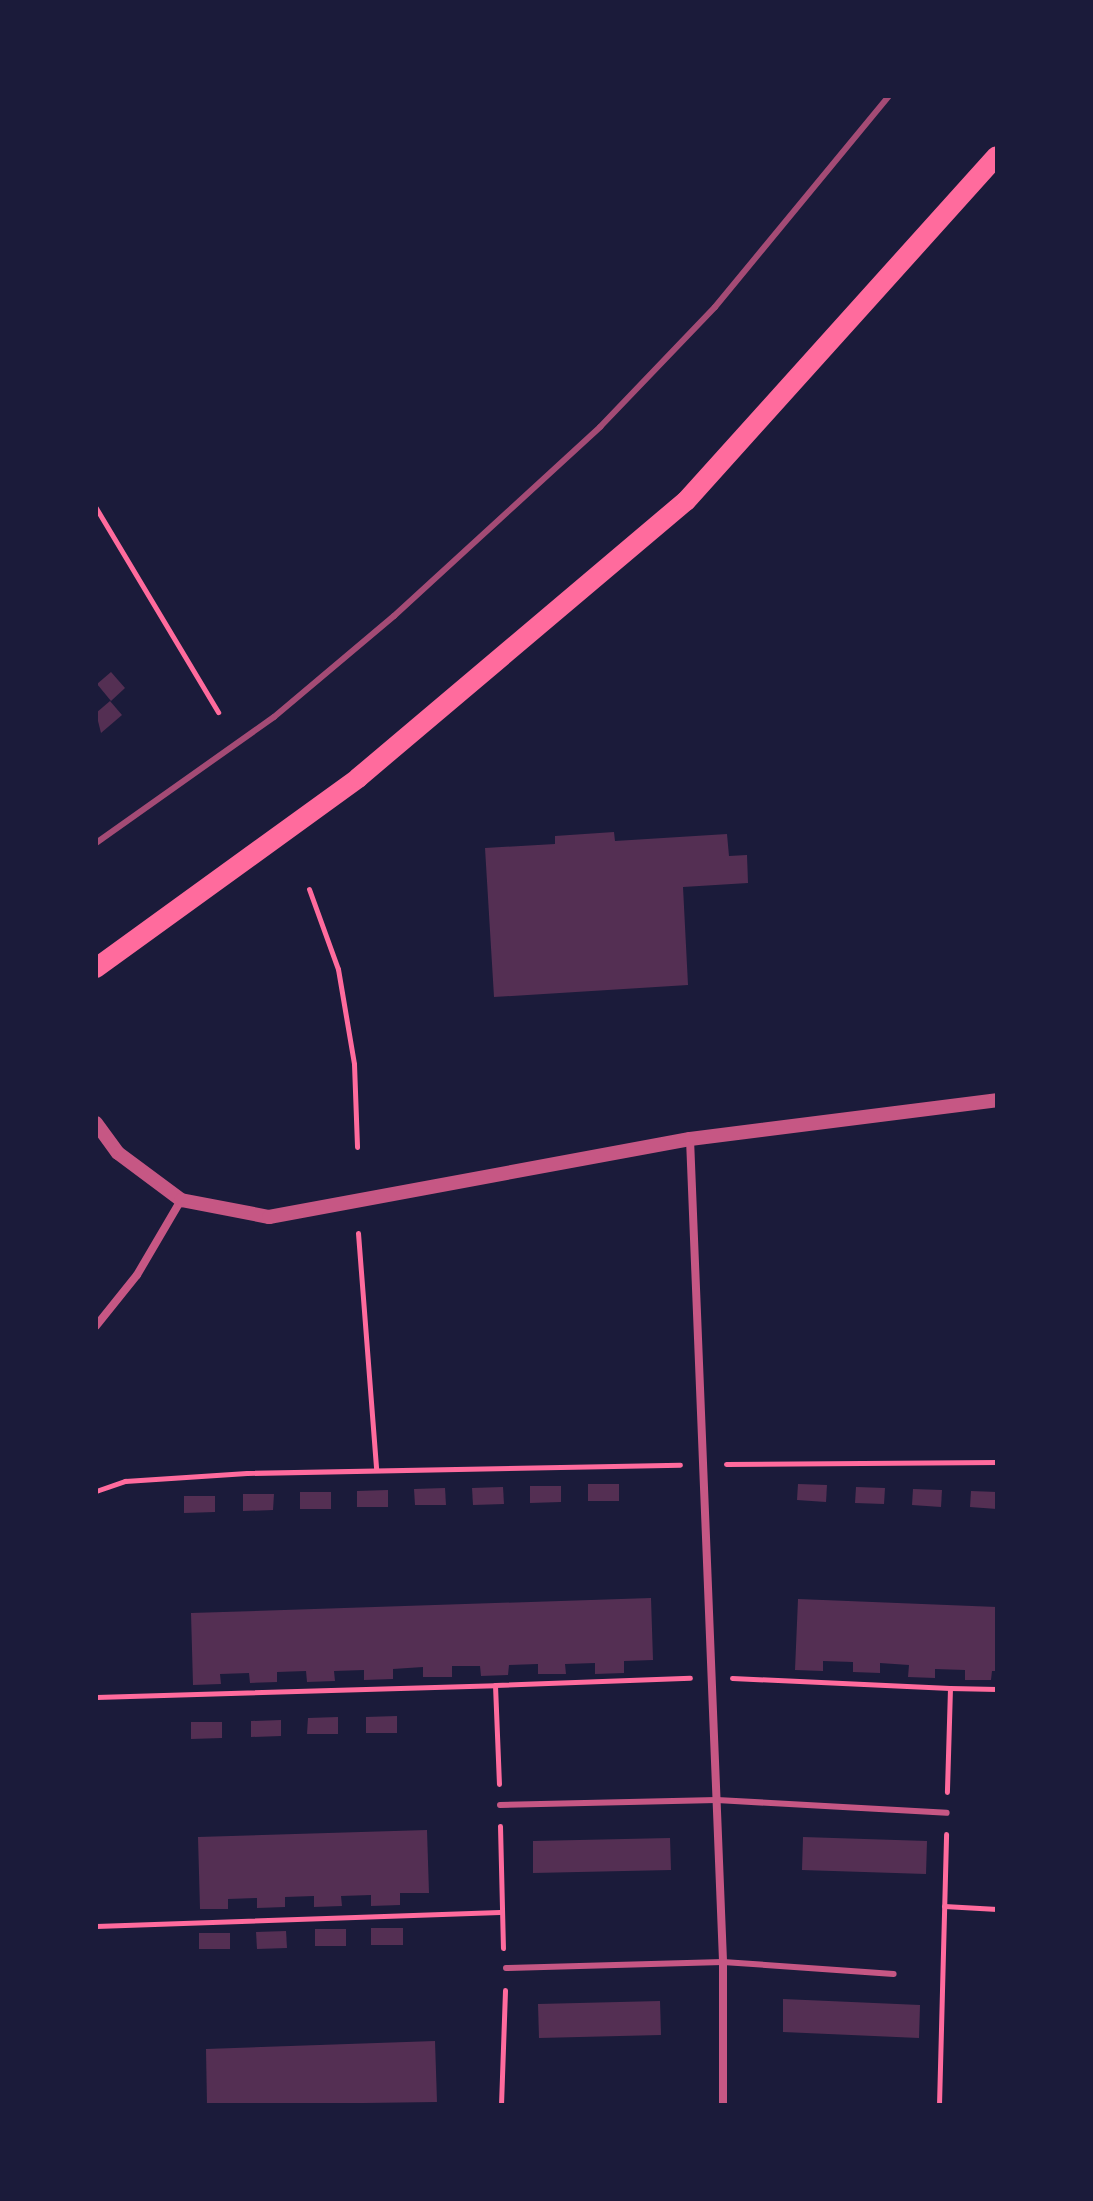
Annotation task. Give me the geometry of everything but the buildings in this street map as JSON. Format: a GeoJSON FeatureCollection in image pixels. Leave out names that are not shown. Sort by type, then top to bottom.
{"type":"FeatureCollection","features":[{"type":"Feature","properties":{"kind":"main road"},"geometry":{"type":"LineString","coordinates":[[96,968],[358,778],[686,501],[997,156]]}},
{"type":"Feature","properties":{"kind":"street"},"geometry":{"type":"LineString","coordinates":[[96,1123],[118,1153],[181,1200],[269,1217],[690,1139],[997,1100]]}},
{"type":"Feature","properties":{"kind":"street"},"geometry":{"type":"LineString","coordinates":[[690,1139],[723,1962],[723,2105]]}},
{"type":"Feature","properties":{"kind":"street"},"geometry":{"type":"LineString","coordinates":[[96,1326],[137,1275],[181,1200]]}},
{"type":"Feature","properties":{"kind":"lane"},"geometry":{"type":"LineString","coordinates":[[500,1805],[717,1800],[947,1813]]}},
{"type":"Feature","properties":{"kind":"lane"},"geometry":{"type":"LineString","coordinates":[[506,1968],[723,1962],[894,1974]]}},
{"type":"Feature","properties":{"kind":"path"},"geometry":{"type":"LineString","coordinates":[[96,508],[218,712]]}},
{"type":"Feature","properties":{"kind":"path"},"geometry":{"type":"LineString","coordinates":[[309,889],[338,969],[354,1064],[357,1147]]}},
{"type":"Feature","properties":{"kind":"path"},"geometry":{"type":"LineString","coordinates":[[358,1233],[376,1469]]}},
{"type":"Feature","properties":{"kind":"path"},"geometry":{"type":"LineString","coordinates":[[96,1491],[125,1481],[376,1469],[997,1462]]}},
{"type":"Feature","properties":{"kind":"path"},"geometry":{"type":"LineString","coordinates":[[96,1697],[712,1677]]}},
{"type":"Feature","properties":{"kind":"path"},"geometry":{"type":"LineString","coordinates":[[495,1685],[500,1912],[506,1968],[501,2105]]}},
{"type":"Feature","properties":{"kind":"path"},"geometry":{"type":"LineString","coordinates":[[950,1688],[997,1689]]}},
{"type":"Feature","properties":{"kind":"path"},"geometry":{"type":"LineString","coordinates":[[944,1906],[997,1909]]}},
{"type":"Feature","properties":{"kind":"path"},"geometry":{"type":"LineString","coordinates":[[96,1926],[500,1912]]}},
{"type":"Feature","properties":{"kind":"railway"},"geometry":{"type":"LineString","coordinates":[[96,843],[274,717],[394,616],[600,427],[715,307],[889,96]]}}]}
